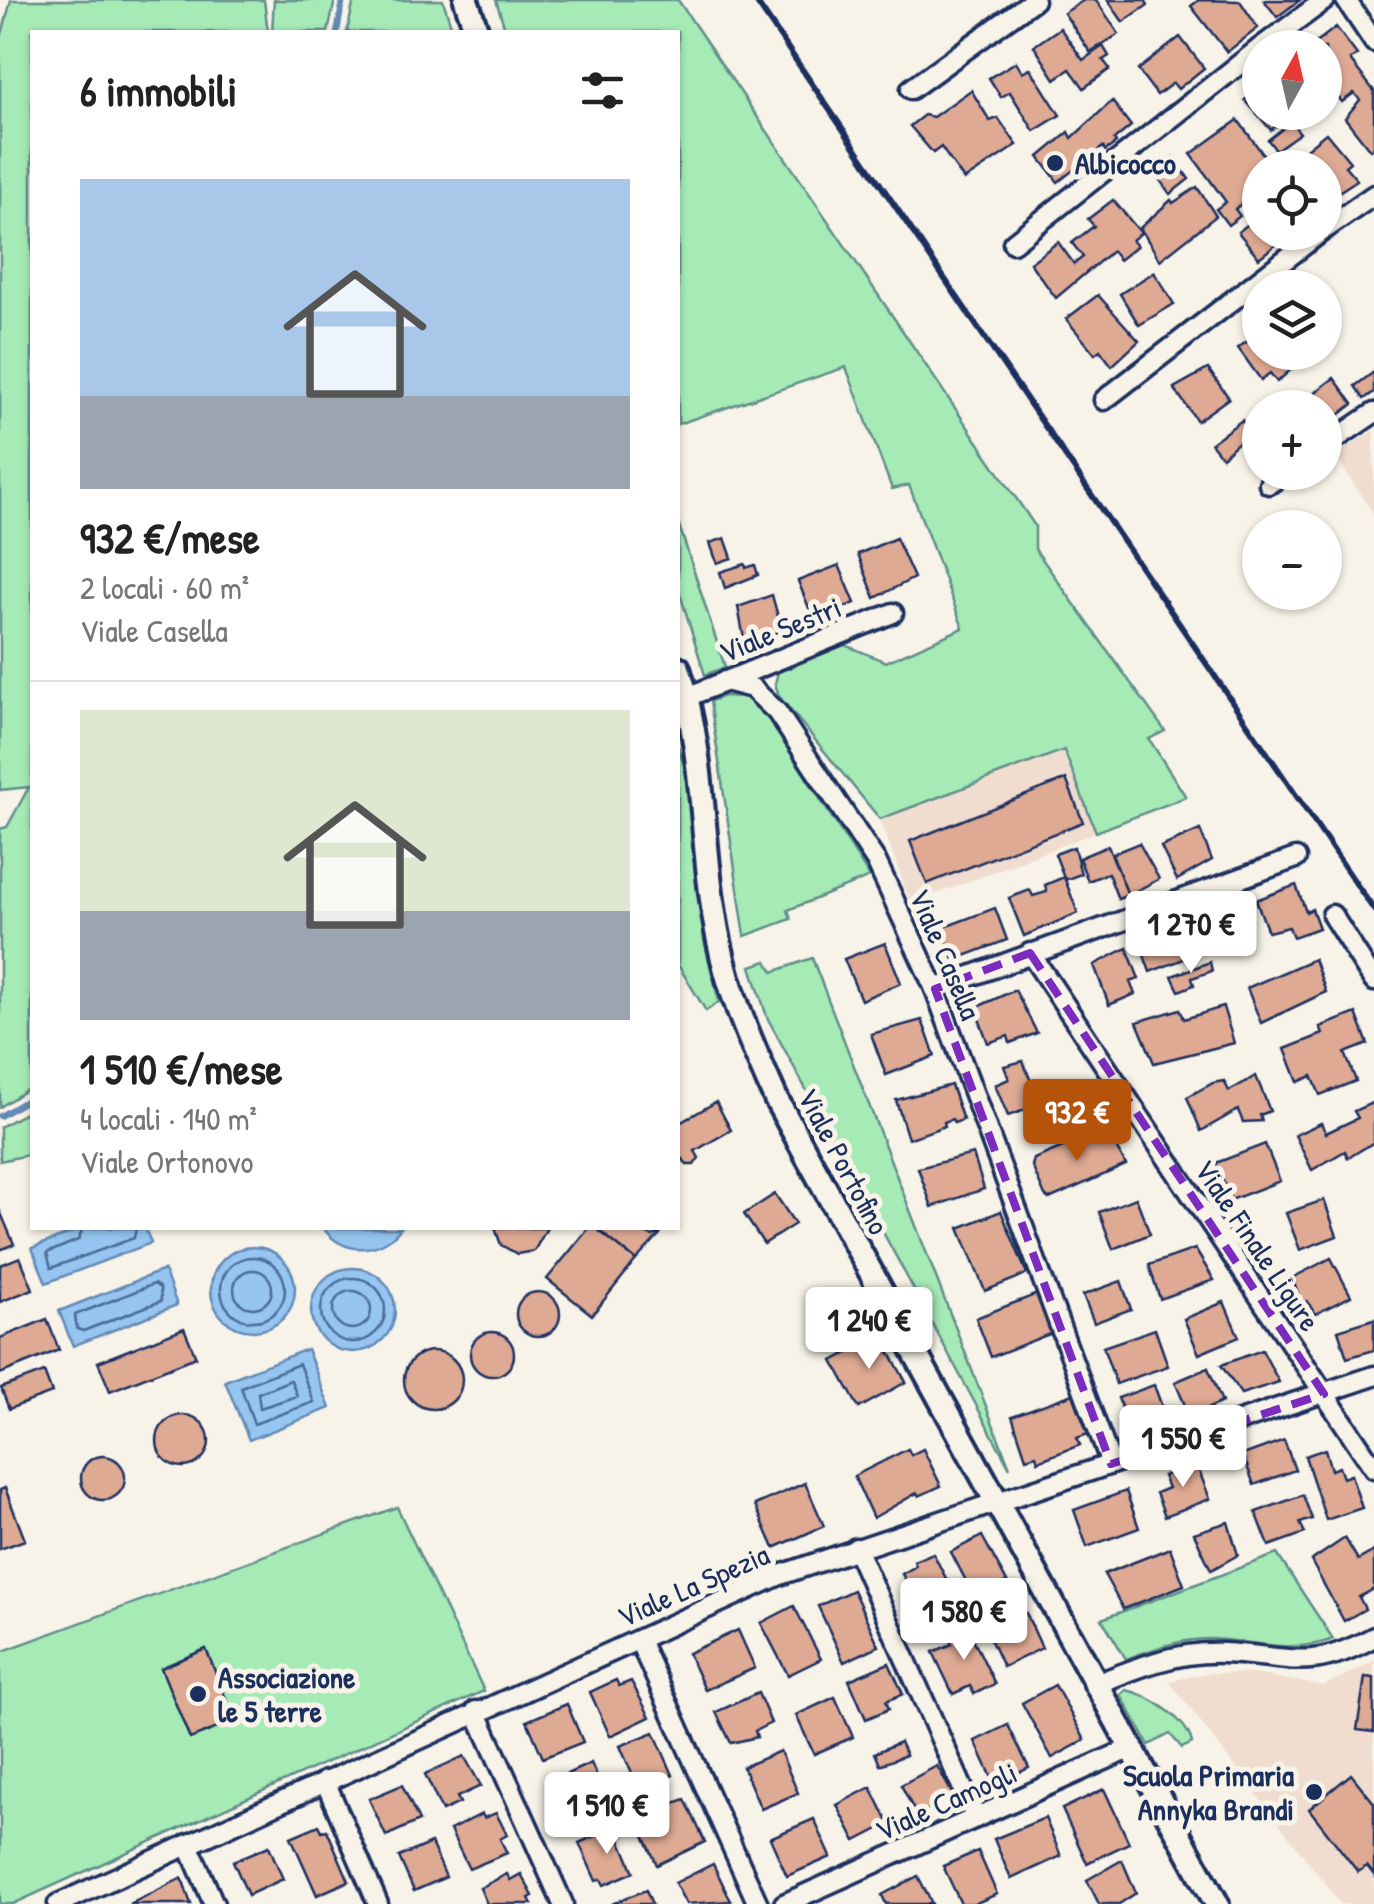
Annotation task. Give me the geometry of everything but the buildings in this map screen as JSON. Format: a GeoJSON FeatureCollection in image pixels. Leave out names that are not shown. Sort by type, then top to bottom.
{"type":"FeatureCollection","features":[{"type":"Feature","properties":{"kind":"street"},"geometry":{"type":"LineString","coordinates":[[466,0],[475,30]]}},
{"type":"Feature","properties":{"kind":"street"},"geometry":{"type":"LineString","coordinates":[[911,89],[1034,0]]}},
{"type":"Feature","properties":{"kind":"street"},"geometry":{"type":"LineString","coordinates":[[1284,30],[1325,0]]}},
{"type":"Feature","properties":{"kind":"street"},"geometry":{"type":"LineString","coordinates":[[1346,0],[1374,42]]}},
{"type":"Feature","properties":{"kind":"street"},"geometry":{"type":"LineString","coordinates":[[1013,243],[1242,62]]}},
{"type":"Feature","properties":{"kind":"street"},"geometry":{"type":"LineString","coordinates":[[1342,218],[1374,195]]}},
{"type":"Feature","properties":{"kind":"street"},"geometry":{"type":"LineString","coordinates":[[1104,400],[1298,250]]}},
{"type":"Feature","properties":{"kind":"street"},"geometry":{"type":"LineString","coordinates":[[1342,435],[1374,413]]}},
{"type":"Feature","properties":{"kind":"street","name":"Viale Sestri"},"geometry":{"type":"LineString","coordinates":[[687,696],[893,613]]}},
{"type":"Feature","properties":{"kind":"street","name":"Viale Portofino"},"geometry":{"type":"LineString","coordinates":[[680,674],[703,783],[718,938],[736,1009],[776,1099],[1216,1904]]}},
{"type":"Feature","properties":{"kind":"street","name":"Viale Casella"},"geometry":{"type":"LineString","coordinates":[[725,681],[752,688],[788,729],[876,861],[935,989],[1112,1464]]}},
{"type":"Feature","properties":{"kind":"street"},"geometry":{"type":"LineString","coordinates":[[935,989],[1296,858]]}},
{"type":"Feature","properties":{"kind":"street"},"geometry":{"type":"LineString","coordinates":[[1332,915],[1374,981]]}},
{"type":"Feature","properties":{"kind":"street","name":"Viale Finale Ligure"},"geometry":{"type":"LineString","coordinates":[[1030,953],[1374,1468]]}},
{"type":"Feature","properties":{"kind":"street","name":"Viale La Spezia"},"geometry":{"type":"LineString","coordinates":[[58,1904],[780,1576],[1374,1376]]}},
{"type":"Feature","properties":{"kind":"street"},"geometry":{"type":"LineString","coordinates":[[856,1548],[976,1818]]}},
{"type":"Feature","properties":{"kind":"street"},"geometry":{"type":"LineString","coordinates":[[1094,1685],[1170,1656],[1221,1653],[1308,1662],[1336,1658],[1374,1636]]}},
{"type":"Feature","properties":{"kind":"street"},"geometry":{"type":"LineString","coordinates":[[638,1640],[758,1904]]}},
{"type":"Feature","properties":{"kind":"street"},"geometry":{"type":"LineString","coordinates":[[476,1712],[563,1904]]}},
{"type":"Feature","properties":{"kind":"street","name":"Viale Camogli"},"geometry":{"type":"LineString","coordinates":[[784,1904],[1129,1748]]}},
{"type":"Feature","properties":{"kind":"street"},"geometry":{"type":"LineString","coordinates":[[325,1781],[378,1904]]}},
{"type":"Feature","properties":{"kind":"street"},"geometry":{"type":"LineString","coordinates":[[188,1844],[214,1904]]}},
{"type":"Feature","properties":{"kind":"highlighted area"},"geometry":{"type":"Polygon","coordinates":[[[1030,953],[1324,1394],[1111,1464],[935,989],[1030,953]]]}},
{"type":"Feature","properties":{"kind":"shaded area"},"geometry":{"type":"Polygon","coordinates":[[[1374,430],[1374,515],[1342,466],[1342,451],[1374,430]]]}},
{"type":"Feature","properties":{"kind":"shaded area"},"geometry":{"type":"Polygon","coordinates":[[[1064,750],[1096,832],[911,904],[880,819],[1064,750]]]}},
{"type":"Feature","properties":{"kind":"shaded area","name":"Scuola Primaria Annyka Brandi"},"geometry":{"type":"Polygon","coordinates":[[[1374,1661],[1374,1904],[1341,1904],[1169,1681],[1208,1673],[1255,1674],[1324,1686],[1374,1661]]]}},
{"type":"Feature","properties":{"kind":"green space"},"geometry":{"type":"Polygon","coordinates":[[[11,0],[264,0],[268,30],[30,30],[30,1087],[0,1107],[0,829],[7,827],[29,787],[0,790],[0,42],[11,0]]]}},
{"type":"Feature","properties":{"kind":"green space"},"geometry":{"type":"Polygon","coordinates":[[[274,0],[335,0],[328,30],[272,30],[274,0]]]}},
{"type":"Feature","properties":{"kind":"green space"},"geometry":{"type":"Polygon","coordinates":[[[354,0],[443,0],[452,30],[347,30],[354,0]]]}},
{"type":"Feature","properties":{"kind":"green space"},"geometry":{"type":"Polygon","coordinates":[[[496,0],[678,0],[1035,526],[1035,549],[1165,731],[1149,739],[1186,797],[1096,832],[1064,750],[880,819],[779,696],[775,684],[778,672],[843,644],[886,662],[963,628],[909,485],[892,489],[846,367],[680,423],[680,30],[505,30],[496,0]]]}},
{"type":"Feature","properties":{"kind":"green space"},"geometry":{"type":"Polygon","coordinates":[[[680,528],[725,667],[705,675],[680,594],[680,528]]]}},
{"type":"Feature","properties":{"kind":"green space"},"geometry":{"type":"Polygon","coordinates":[[[724,696],[747,697],[769,719],[870,877],[788,910],[791,919],[745,936],[710,701],[724,696]]]}},
{"type":"Feature","properties":{"kind":"green space"},"geometry":{"type":"Polygon","coordinates":[[[680,752],[690,785],[704,940],[719,1002],[706,1011],[680,968],[680,752]]]}},
{"type":"Feature","properties":{"kind":"green space"},"geometry":{"type":"Polygon","coordinates":[[[812,958],[1010,1468],[767,1017],[751,966],[767,961],[773,972],[812,958]]]}},
{"type":"Feature","properties":{"kind":"green space"},"geometry":{"type":"Polygon","coordinates":[[[30,1110],[30,1154],[0,1161],[0,1127],[30,1110]]]}},
{"type":"Feature","properties":{"kind":"green space"},"geometry":{"type":"Polygon","coordinates":[[[397,1507],[484,1691],[13,1904],[0,1904],[0,1652],[397,1507]]]}},
{"type":"Feature","properties":{"kind":"green space"},"geometry":{"type":"Polygon","coordinates":[[[1277,1554],[1333,1639],[1288,1646],[1198,1639],[1126,1659],[1102,1619],[1277,1554]]]}},
{"type":"Feature","properties":{"kind":"green space"},"geometry":{"type":"Polygon","coordinates":[[[1126,1690],[1165,1709],[1183,1725],[1192,1743],[1182,1748],[1170,1734],[1149,1745],[1121,1695],[1126,1690]]]}},
{"type":"Feature","properties":{"kind":"water"},"geometry":{"type":"Polygon","coordinates":[[[79,1230],[146,1230],[151,1243],[46,1283],[32,1248],[79,1230]]]}},
{"type":"Feature","properties":{"kind":"water"},"geometry":{"type":"Polygon","coordinates":[[[325,1230],[399,1230],[373,1247],[351,1247],[325,1230]]]}},
{"type":"Feature","properties":{"kind":"water"},"geometry":{"type":"Polygon","coordinates":[[[253,1247],[276,1254],[288,1266],[295,1289],[288,1312],[276,1324],[253,1331],[230,1324],[218,1312],[211,1289],[218,1266],[230,1254],[253,1247]]]}},
{"type":"Feature","properties":{"kind":"water"},"geometry":{"type":"Polygon","coordinates":[[[353,1268],[376,1275],[388,1287],[395,1310],[388,1333],[376,1345],[353,1352],[330,1345],[318,1333],[311,1310],[318,1287],[330,1275],[353,1268]]]}},
{"type":"Feature","properties":{"kind":"water"},"geometry":{"type":"Polygon","coordinates":[[[164,1270],[177,1305],[73,1346],[59,1311],[164,1270]]]}},
{"type":"Feature","properties":{"kind":"water"},"geometry":{"type":"Polygon","coordinates":[[[307,1349],[330,1408],[249,1440],[225,1381],[307,1349]]]}},
{"type":"Feature","properties":{"kind":"waterway"},"geometry":{"type":"LineString","coordinates":[[337,30],[343,0]]}},
{"type":"Feature","properties":{"kind":"waterway"},"geometry":{"type":"LineString","coordinates":[[0,1116],[30,1098]]}},
{"type":"Feature","properties":{"kind":"railway"},"geometry":{"type":"LineString","coordinates":[[755,0],[1374,910]]}},
{"type":"Feature","properties":{"kind":"place","name":"Albicocco"},"geometry":{"type":"Point","coordinates":[1055,163]}},
{"type":"Feature","properties":{"kind":"place","name":"Associazione le 5 terre"},"geometry":{"type":"Point","coordinates":[198,1694]}},
{"type":"Feature","properties":{"kind":"place","name":"Scuola Primaria Annyka Brandi"},"geometry":{"type":"Point","coordinates":[1314,1792]}}]}
